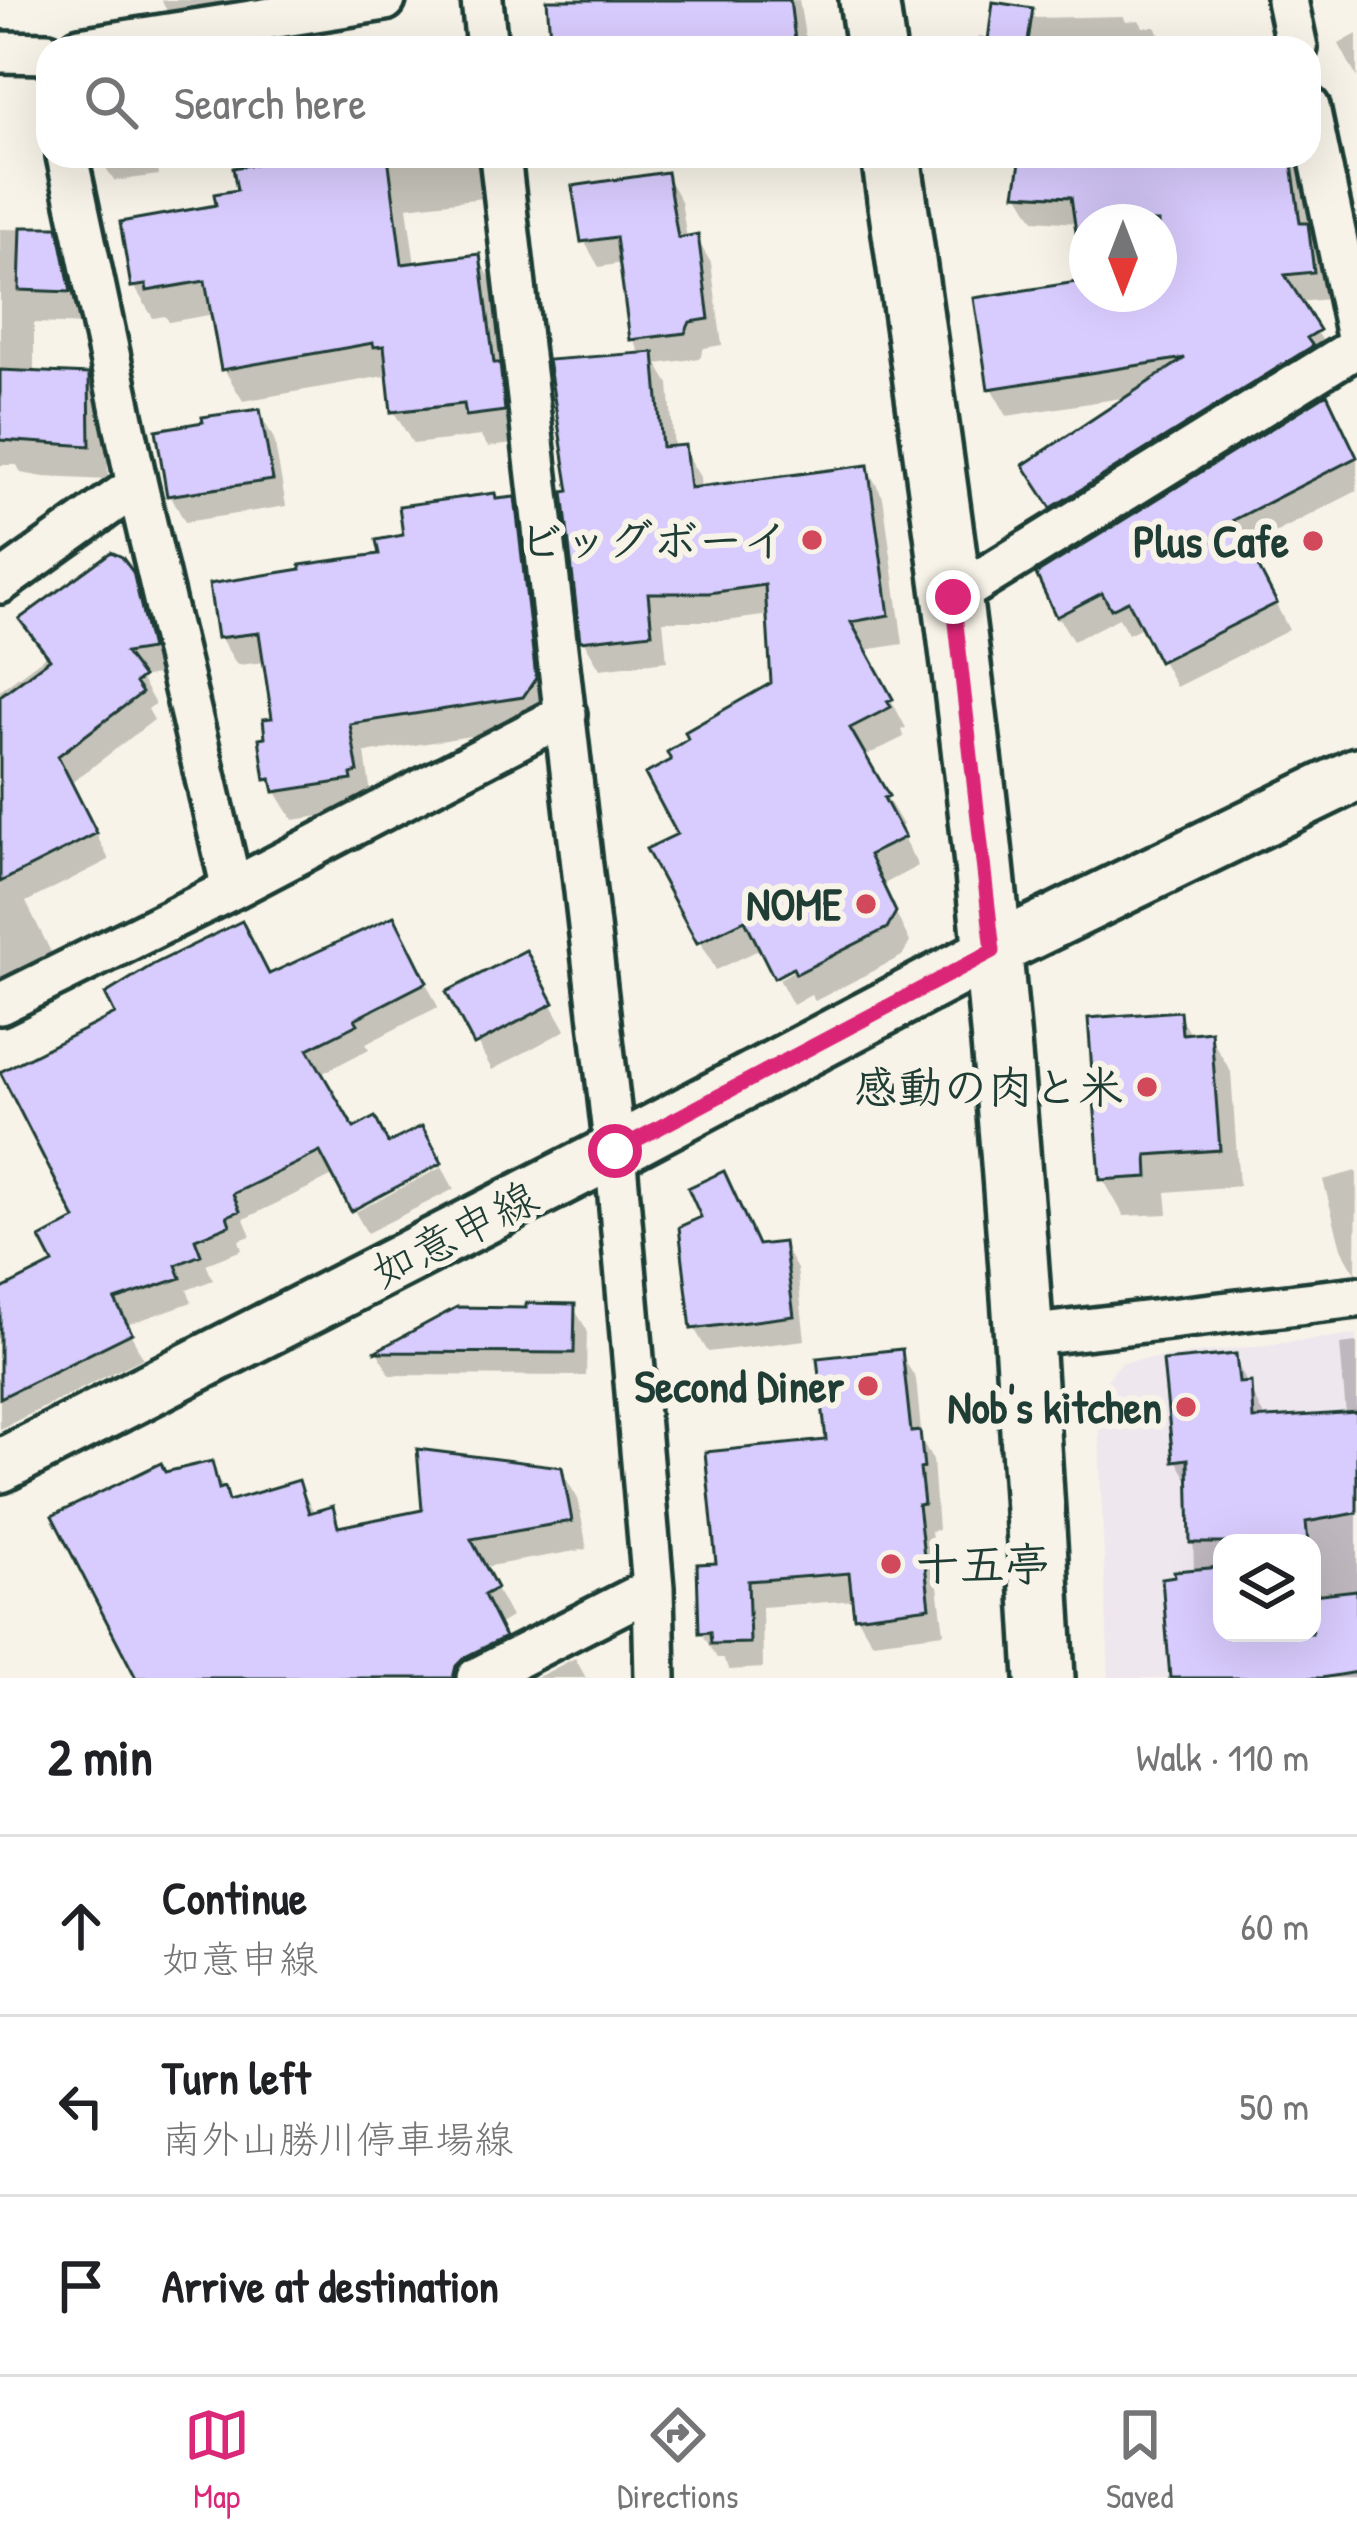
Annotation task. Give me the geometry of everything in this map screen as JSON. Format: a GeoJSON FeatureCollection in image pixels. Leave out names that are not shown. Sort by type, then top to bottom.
{"type":"FeatureCollection","features":[{"type":"Feature","properties":{"kind":"main road"},"geometry":{"type":"LineString","coordinates":[[869,0],[874,36]]}},
{"type":"Feature","properties":{"kind":"main road"},"geometry":{"type":"LineString","coordinates":[[893,168],[953,597],[993,951],[1025,1336],[1045,1678]]}},
{"type":"Feature","properties":{"kind":"street"},"geometry":{"type":"LineString","coordinates":[[170,36],[385,0]]}},
{"type":"Feature","properties":{"kind":"street"},"geometry":{"type":"LineString","coordinates":[[482,0],[486,36]]}},
{"type":"Feature","properties":{"kind":"street"},"geometry":{"type":"LineString","coordinates":[[1287,0],[1294,36]]}},
{"type":"Feature","properties":{"kind":"street"},"geometry":{"type":"LineString","coordinates":[[0,52],[36,54]]}},
{"type":"Feature","properties":{"kind":"street"},"geometry":{"type":"LineString","coordinates":[[1321,164],[1357,337]]}},
{"type":"Feature","properties":{"kind":"street"},"geometry":{"type":"LineString","coordinates":[[70,168],[136,485],[232,889]]}},
{"type":"Feature","properties":{"kind":"street"},"geometry":{"type":"LineString","coordinates":[[501,168],[615,1151],[653,1588],[655,1678]]}},
{"type":"Feature","properties":{"kind":"street"},"geometry":{"type":"LineString","coordinates":[[953,597],[1357,347]]}},
{"type":"Feature","properties":{"kind":"street"},"geometry":{"type":"LineString","coordinates":[[0,584],[136,485]]}},
{"type":"Feature","properties":{"kind":"street"},"geometry":{"type":"LineString","coordinates":[[0,1004],[232,889],[566,713]]}},
{"type":"Feature","properties":{"kind":"street","name":"如意申線"},"geometry":{"type":"LineString","coordinates":[[0,1466],[993,951],[1357,774]]}},
{"type":"Feature","properties":{"kind":"street"},"geometry":{"type":"LineString","coordinates":[[1025,1336],[1357,1297]]}},
{"type":"Feature","properties":{"kind":"street"},"geometry":{"type":"LineString","coordinates":[[477,1678],[653,1588]]}},
{"type":"Feature","properties":{"kind":"shaded area"},"geometry":{"type":"Polygon","coordinates":[[[1357,1334],[1357,1678],[1109,1678],[1097,1391],[1122,1362],[1357,1334]]]}},
{"type":"Feature","properties":{"kind":"building"},"geometry":{"type":"Polygon","coordinates":[[[547,0],[790,0],[794,36],[550,36],[547,0]]]}},
{"type":"Feature","properties":{"kind":"building"},"geometry":{"type":"Polygon","coordinates":[[[993,2],[1033,8],[1029,36],[989,36],[993,2]]]}},
{"type":"Feature","properties":{"kind":"building"},"geometry":{"type":"Polygon","coordinates":[[[233,168],[390,168],[402,264],[480,254],[505,411],[466,416],[464,404],[391,412],[384,346],[373,343],[221,370],[205,281],[147,291],[146,285],[131,287],[120,222],[216,205],[214,194],[237,190],[233,168]]]}},
{"type":"Feature","properties":{"kind":"building"},"geometry":{"type":"Polygon","coordinates":[[[1019,168],[1293,168],[1300,223],[1308,223],[1314,272],[1285,275],[1320,330],[1307,338],[1313,346],[1051,508],[1023,465],[1185,358],[988,389],[974,298],[1069,283],[1069,312],[1177,312],[1177,204],[1072,204],[1071,197],[1015,194],[1019,168]]]}},
{"type":"Feature","properties":{"kind":"building"},"geometry":{"type":"Polygon","coordinates":[[[667,172],[678,238],[698,234],[709,319],[690,322],[685,333],[630,340],[616,237],[581,242],[572,186],[667,172]]]}},
{"type":"Feature","properties":{"kind":"building"},"geometry":{"type":"Polygon","coordinates":[[[21,227],[58,227],[71,292],[19,290],[21,227]]]}},
{"type":"Feature","properties":{"kind":"building"},"geometry":{"type":"Polygon","coordinates":[[[654,352],[662,447],[685,445],[690,488],[868,465],[889,615],[851,622],[893,699],[887,701],[891,707],[850,728],[889,796],[884,798],[905,837],[869,855],[896,912],[887,928],[796,974],[793,968],[774,978],[745,920],[697,943],[646,849],[677,834],[645,774],[671,760],[667,752],[688,739],[685,732],[771,683],[765,585],[709,593],[648,593],[652,633],[580,641],[563,492],[569,491],[548,360],[654,352]]]}},
{"type":"Feature","properties":{"kind":"building"},"geometry":{"type":"Polygon","coordinates":[[[0,370],[89,374],[90,446],[0,440],[0,370]]]}},
{"type":"Feature","properties":{"kind":"building"},"geometry":{"type":"Polygon","coordinates":[[[1327,394],[1357,457],[1234,520],[1277,603],[1159,662],[1128,601],[1111,609],[1102,593],[1056,617],[1036,574],[1327,394]]]}},
{"type":"Feature","properties":{"kind":"building"},"geometry":{"type":"Polygon","coordinates":[[[260,409],[273,480],[167,496],[156,430],[203,422],[202,417],[260,409]]]}},
{"type":"Feature","properties":{"kind":"building"},"geometry":{"type":"Polygon","coordinates":[[[495,493],[496,499],[515,497],[536,678],[523,697],[350,724],[358,772],[351,774],[352,780],[274,792],[271,779],[265,780],[259,738],[265,737],[263,719],[272,718],[259,633],[217,638],[209,584],[379,554],[376,540],[403,535],[399,506],[495,493]]]}},
{"type":"Feature","properties":{"kind":"building"},"geometry":{"type":"Polygon","coordinates":[[[111,552],[122,557],[133,572],[151,649],[125,653],[143,677],[135,683],[142,693],[58,756],[97,833],[0,882],[0,696],[50,659],[19,619],[111,552]]]}},
{"type":"Feature","properties":{"kind":"building"},"geometry":{"type":"Polygon","coordinates":[[[394,916],[427,982],[308,1049],[354,1128],[375,1117],[388,1143],[422,1126],[442,1163],[351,1211],[320,1152],[233,1194],[240,1211],[227,1216],[230,1225],[195,1239],[201,1255],[176,1265],[181,1278],[115,1300],[132,1333],[0,1398],[0,1290],[53,1263],[40,1238],[75,1219],[0,1072],[115,1014],[105,994],[242,921],[269,974],[394,916]]]}},
{"type":"Feature","properties":{"kind":"building"},"geometry":{"type":"Polygon","coordinates":[[[526,950],[554,1003],[474,1045],[446,992],[526,950]]]}},
{"type":"Feature","properties":{"kind":"building"},"geometry":{"type":"Polygon","coordinates":[[[1180,1011],[1182,1034],[1211,1031],[1220,1150],[1147,1155],[1148,1177],[1100,1180],[1088,1018],[1180,1011]]]}},
{"type":"Feature","properties":{"kind":"building"},"geometry":{"type":"Polygon","coordinates":[[[724,1171],[758,1245],[784,1242],[794,1316],[691,1329],[679,1227],[701,1217],[688,1188],[724,1171]]]}},
{"type":"Feature","properties":{"kind":"building"},"geometry":{"type":"Polygon","coordinates":[[[526,1303],[575,1304],[574,1353],[374,1352],[457,1307],[526,1308],[526,1303]]]}},
{"type":"Feature","properties":{"kind":"building"},"geometry":{"type":"Polygon","coordinates":[[[902,1349],[911,1432],[920,1431],[924,1504],[918,1505],[930,1607],[854,1617],[849,1573],[748,1581],[750,1643],[711,1644],[710,1632],[699,1633],[697,1564],[716,1563],[705,1452],[826,1440],[817,1358],[902,1349]]]}},
{"type":"Feature","properties":{"kind":"building"},"geometry":{"type":"Polygon","coordinates":[[[1236,1354],[1239,1383],[1251,1382],[1253,1419],[1357,1412],[1357,1513],[1306,1522],[1307,1534],[1213,1534],[1213,1543],[1190,1543],[1188,1459],[1173,1461],[1163,1361],[1236,1354]]]}},
{"type":"Feature","properties":{"kind":"building"},"geometry":{"type":"Polygon","coordinates":[[[417,1449],[562,1467],[572,1521],[471,1539],[497,1588],[484,1595],[505,1637],[465,1657],[453,1678],[136,1678],[52,1516],[161,1463],[165,1472],[212,1461],[219,1489],[225,1487],[229,1501],[299,1480],[309,1513],[333,1506],[338,1527],[422,1510],[417,1449]]]}},
{"type":"Feature","properties":{"kind":"building"},"geometry":{"type":"Polygon","coordinates":[[[1213,1568],[1213,1642],[1321,1642],[1321,1594],[1357,1590],[1357,1672],[1321,1678],[1170,1678],[1162,1578],[1175,1576],[1174,1571],[1213,1568]]]}},
{"type":"Feature","properties":{"kind":"place","name":"ビッグボーイ"},"geometry":{"type":"Point","coordinates":[812,540]}},
{"type":"Feature","properties":{"kind":"place","name":"Plus Cafe"},"geometry":{"type":"Point","coordinates":[1313,541]}},
{"type":"Feature","properties":{"kind":"place","name":"NOME"},"geometry":{"type":"Point","coordinates":[866,904]}},
{"type":"Feature","properties":{"kind":"place","name":"感動の肉と米"},"geometry":{"type":"Point","coordinates":[1147,1087]}},
{"type":"Feature","properties":{"kind":"place","name":"Second Diner"},"geometry":{"type":"Point","coordinates":[868,1386]}},
{"type":"Feature","properties":{"kind":"place","name":"Nob's kitchen"},"geometry":{"type":"Point","coordinates":[1186,1407]}},
{"type":"Feature","properties":{"kind":"place","name":"十五亭"},"geometry":{"type":"Point","coordinates":[891,1564]}},
{"type":"Feature","properties":{"kind":"route"},"geometry":{"type":"LineString","coordinates":[[615,1151],[993,951],[953,597]]}}]}
